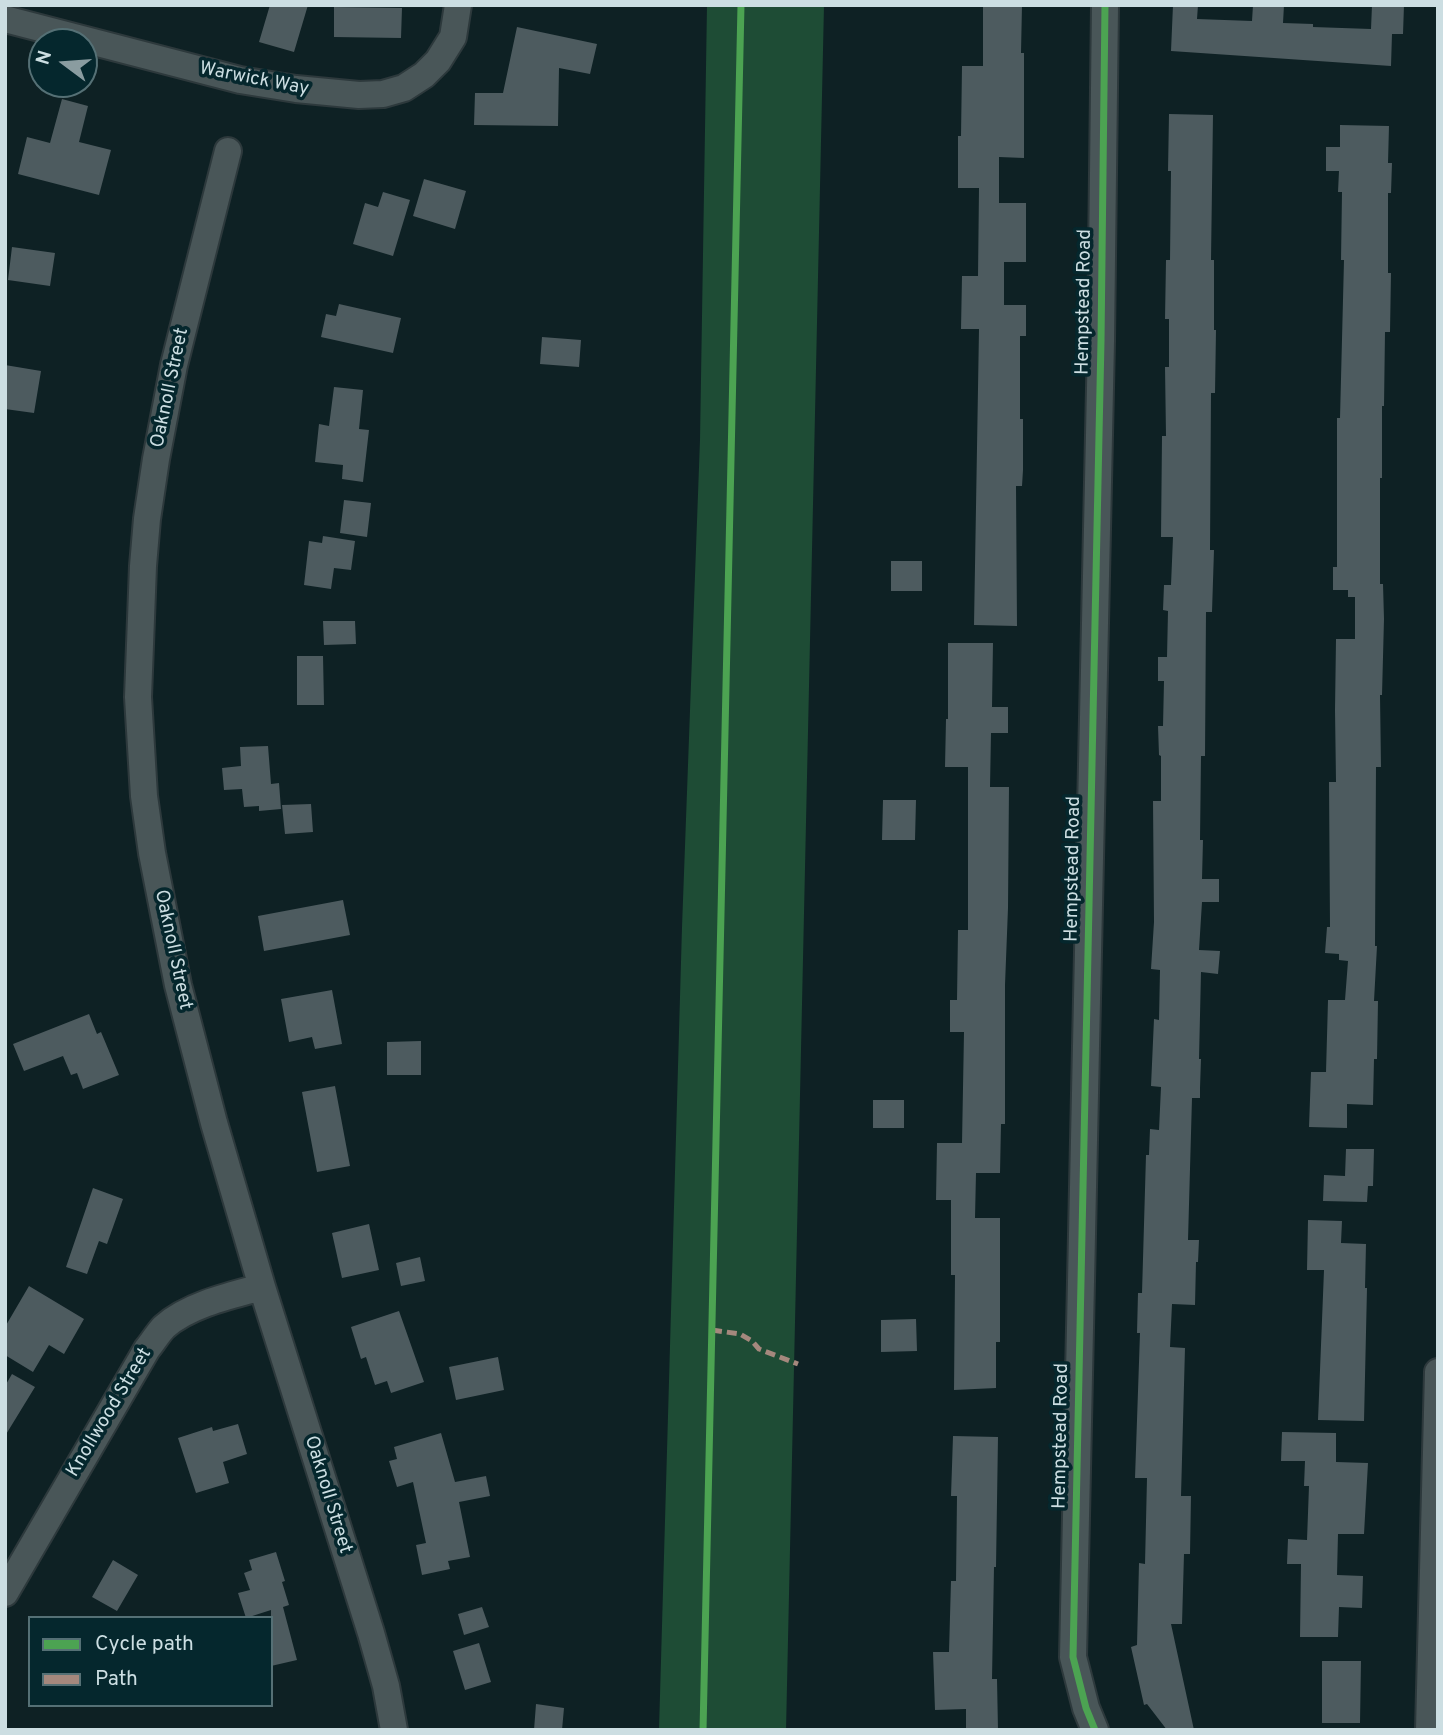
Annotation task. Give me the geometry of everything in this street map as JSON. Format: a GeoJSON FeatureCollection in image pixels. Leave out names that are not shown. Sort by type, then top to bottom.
{"type":"FeatureCollection","features":[{"type":"Feature","properties":{"kind":"street","name":"Warwick Way"},"geometry":{"type":"LineString","coordinates":[[5,19],[240,80],[309,91],[359,95],[383,94],[404,88],[424,75],[438,61],[453,37],[458,5]]}},
{"type":"Feature","properties":{"kind":"street","name":"Hempstead Road"},"geometry":{"type":"LineString","coordinates":[[1094,1730],[1073,1657],[1101,341],[1105,5]]}},
{"type":"Feature","properties":{"kind":"street","name":"Oaknoll Street"},"geometry":{"type":"LineString","coordinates":[[228,151],[174,365],[156,459],[142,566],[138,697],[144,796],[152,853],[178,985],[214,1123],[262,1287],[371,1633],[386,1686],[394,1730]]}},
{"type":"Feature","properties":{"kind":"street","name":"Knollwood Street"},"geometry":{"type":"LineString","coordinates":[[5,1593],[140,1360],[164,1327],[180,1315],[262,1287]]}},
{"type":"Feature","properties":{"kind":"street"},"geometry":{"type":"LineString","coordinates":[[1429,1730],[1438,1372]]}},
{"type":"Feature","properties":{"kind":"green space"},"geometry":{"type":"Polygon","coordinates":[[[707,5],[824,5],[786,1730],[659,1730],[682,927],[700,440],[707,5]]]}},
{"type":"Feature","properties":{"kind":"building"},"geometry":{"type":"Polygon","coordinates":[[[270,5],[308,5],[294,52],[259,42],[270,5]]]}},
{"type":"Feature","properties":{"kind":"building"},"geometry":{"type":"Polygon","coordinates":[[[983,5],[1022,5],[1024,158],[999,157],[999,203],[1026,203],[1026,262],[1004,262],[1004,305],[1026,305],[1026,336],[1020,336],[1023,470],[1022,486],[1016,486],[1017,626],[974,625],[979,329],[961,329],[962,276],[978,276],[979,188],[958,188],[958,136],[961,136],[962,66],[983,66],[983,5]]]}},
{"type":"Feature","properties":{"kind":"building"},"geometry":{"type":"Polygon","coordinates":[[[1173,5],[1198,5],[1197,19],[1252,21],[1253,5],[1284,5],[1283,23],[1371,29],[1372,5],[1404,5],[1403,34],[1392,34],[1391,66],[1171,51],[1173,5]]]}},
{"type":"Feature","properties":{"kind":"building"},"geometry":{"type":"Polygon","coordinates":[[[334,7],[402,8],[401,38],[334,37],[334,7]]]}},
{"type":"Feature","properties":{"kind":"building"},"geometry":{"type":"Polygon","coordinates":[[[517,27],[597,44],[590,74],[559,68],[558,126],[474,125],[475,93],[503,93],[517,27]]]}},
{"type":"Feature","properties":{"kind":"building"},"geometry":{"type":"Polygon","coordinates":[[[62,99],[88,106],[79,142],[111,150],[99,195],[18,174],[27,137],[50,143],[62,99]]]}},
{"type":"Feature","properties":{"kind":"building"},"geometry":{"type":"Polygon","coordinates":[[[1169,114],[1213,115],[1211,260],[1214,260],[1216,330],[1215,393],[1211,393],[1210,550],[1214,550],[1212,612],[1206,612],[1205,756],[1201,756],[1200,840],[1203,840],[1202,879],[1219,879],[1219,902],[1202,902],[1199,950],[1220,951],[1218,974],[1201,972],[1200,1098],[1192,1098],[1188,1240],[1199,1240],[1195,1305],[1172,1304],[1170,1347],[1185,1348],[1181,1496],[1191,1496],[1190,1554],[1184,1554],[1182,1624],[1171,1624],[1194,1730],[1167,1730],[1147,1704],[1144,1705],[1131,1647],[1137,1645],[1139,1563],[1145,1564],[1147,1478],[1135,1478],[1140,1333],[1137,1333],[1138,1293],[1142,1293],[1146,1155],[1149,1155],[1150,1129],[1159,1130],[1161,1087],[1151,1086],[1154,1019],[1159,1020],[1160,970],[1151,969],[1154,922],[1153,801],[1161,801],[1158,726],[1163,726],[1164,681],[1158,681],[1158,657],[1167,657],[1168,611],[1163,610],[1164,585],[1171,585],[1173,537],[1161,537],[1162,436],[1166,436],[1165,367],[1169,367],[1169,319],[1165,319],[1166,260],[1170,260],[1169,114]]]}},
{"type":"Feature","properties":{"kind":"building"},"geometry":{"type":"Polygon","coordinates":[[[1340,125],[1389,126],[1388,163],[1392,163],[1391,193],[1388,193],[1390,332],[1385,332],[1380,478],[1380,584],[1383,584],[1384,619],[1380,695],[1381,767],[1376,767],[1377,946],[1374,1001],[1378,1001],[1377,1059],[1374,1059],[1373,1105],[1347,1104],[1347,1128],[1309,1127],[1311,1072],[1326,1072],[1328,1000],[1345,1000],[1348,961],[1339,960],[1339,954],[1325,953],[1327,927],[1330,927],[1329,782],[1336,782],[1336,639],[1355,639],[1355,597],[1348,597],[1348,590],[1333,590],[1333,567],[1337,567],[1337,418],[1340,418],[1344,260],[1341,260],[1342,192],[1338,192],[1339,171],[1326,171],[1326,147],[1340,147],[1340,125]]]}},
{"type":"Feature","properties":{"kind":"building"},"geometry":{"type":"Polygon","coordinates":[[[424,179],[466,191],[455,229],[413,216],[424,179]]]}},
{"type":"Feature","properties":{"kind":"building"},"geometry":{"type":"Polygon","coordinates":[[[383,192],[410,200],[393,256],[353,244],[365,203],[378,207],[383,192]]]}},
{"type":"Feature","properties":{"kind":"building"},"geometry":{"type":"Polygon","coordinates":[[[12,247],[55,253],[50,286],[8,280],[12,247]]]}},
{"type":"Feature","properties":{"kind":"building"},"geometry":{"type":"Polygon","coordinates":[[[339,304],[401,318],[393,353],[321,337],[326,314],[336,316],[339,304]]]}},
{"type":"Feature","properties":{"kind":"building"},"geometry":{"type":"Polygon","coordinates":[[[542,337],[581,340],[579,367],[540,364],[542,337]]]}},
{"type":"Feature","properties":{"kind":"building"},"geometry":{"type":"Polygon","coordinates":[[[5,365],[41,371],[34,413],[5,409],[5,365]]]}},
{"type":"Feature","properties":{"kind":"building"},"geometry":{"type":"Polygon","coordinates":[[[334,387],[363,390],[359,429],[369,430],[363,482],[342,479],[343,465],[315,462],[319,424],[329,426],[334,387]]]}},
{"type":"Feature","properties":{"kind":"building"},"geometry":{"type":"Polygon","coordinates":[[[344,500],[371,503],[367,537],[340,533],[344,500]]]}},
{"type":"Feature","properties":{"kind":"building"},"geometry":{"type":"Polygon","coordinates":[[[323,536],[355,541],[351,570],[334,568],[331,589],[304,585],[309,541],[322,543],[323,536]]]}},
{"type":"Feature","properties":{"kind":"building"},"geometry":{"type":"Polygon","coordinates":[[[891,561],[922,561],[922,591],[891,591],[891,561]]]}},
{"type":"Feature","properties":{"kind":"building"},"geometry":{"type":"Polygon","coordinates":[[[323,621],[355,621],[356,644],[324,645],[323,621]]]}},
{"type":"Feature","properties":{"kind":"building"},"geometry":{"type":"Polygon","coordinates":[[[948,643],[993,643],[992,707],[1008,707],[1008,733],[991,733],[990,787],[1009,787],[1005,1124],[1001,1124],[1000,1173],[976,1173],[975,1218],[1000,1218],[1000,1342],[996,1342],[996,1388],[954,1390],[955,1275],[951,1275],[951,1200],[936,1200],[937,1143],[962,1143],[964,1032],[950,1032],[950,1000],[957,1000],[958,930],[968,930],[968,767],[945,767],[948,643]]]}},
{"type":"Feature","properties":{"kind":"building"},"geometry":{"type":"Polygon","coordinates":[[[297,656],[323,656],[324,705],[297,705],[297,656]]]}},
{"type":"Feature","properties":{"kind":"building"},"geometry":{"type":"Polygon","coordinates":[[[268,746],[271,784],[279,783],[281,809],[259,811],[259,806],[244,807],[242,789],[224,790],[222,768],[241,766],[240,747],[268,746]]]}},
{"type":"Feature","properties":{"kind":"building"},"geometry":{"type":"Polygon","coordinates":[[[883,800],[916,800],[915,840],[882,840],[883,800]]]}},
{"type":"Feature","properties":{"kind":"building"},"geometry":{"type":"Polygon","coordinates":[[[311,804],[313,832],[285,834],[282,805],[311,804]]]}},
{"type":"Feature","properties":{"kind":"building"},"geometry":{"type":"Polygon","coordinates":[[[343,900],[350,935],[264,951],[258,916],[343,900]]]}},
{"type":"Feature","properties":{"kind":"building"},"geometry":{"type":"Polygon","coordinates":[[[332,990],[342,1044],[315,1049],[312,1037],[289,1042],[281,999],[332,990]]]}},
{"type":"Feature","properties":{"kind":"building"},"geometry":{"type":"Polygon","coordinates":[[[89,1014],[97,1034],[101,1032],[119,1075],[83,1089],[77,1073],[71,1075],[63,1056],[24,1071],[13,1044],[89,1014]]]}},
{"type":"Feature","properties":{"kind":"building"},"geometry":{"type":"Polygon","coordinates":[[[421,1041],[421,1075],[387,1075],[387,1042],[421,1041]]]}},
{"type":"Feature","properties":{"kind":"building"},"geometry":{"type":"Polygon","coordinates":[[[335,1086],[350,1166],[317,1172],[302,1092],[335,1086]]]}},
{"type":"Feature","properties":{"kind":"building"},"geometry":{"type":"Polygon","coordinates":[[[873,1100],[904,1100],[904,1128],[873,1128],[873,1100]]]}},
{"type":"Feature","properties":{"kind":"building"},"geometry":{"type":"Polygon","coordinates":[[[1346,1149],[1374,1149],[1373,1186],[1368,1186],[1367,1202],[1323,1201],[1324,1175],[1345,1176],[1346,1149]]]}},
{"type":"Feature","properties":{"kind":"building"},"geometry":{"type":"Polygon","coordinates":[[[93,1188],[123,1199],[107,1244],[99,1241],[87,1274],[66,1267],[93,1188]]]}},
{"type":"Feature","properties":{"kind":"building"},"geometry":{"type":"Polygon","coordinates":[[[1308,1220],[1342,1221],[1341,1243],[1366,1244],[1364,1421],[1318,1420],[1324,1270],[1307,1270],[1308,1220]]]}},
{"type":"Feature","properties":{"kind":"building"},"geometry":{"type":"Polygon","coordinates":[[[369,1224],[379,1270],[342,1278],[332,1233],[369,1224]]]}},
{"type":"Feature","properties":{"kind":"building"},"geometry":{"type":"Polygon","coordinates":[[[420,1257],[425,1281],[401,1286],[396,1263],[420,1257]]]}},
{"type":"Feature","properties":{"kind":"building"},"geometry":{"type":"Polygon","coordinates":[[[29,1286],[84,1319],[64,1354],[49,1345],[33,1372],[5,1355],[5,1327],[29,1286]]]}},
{"type":"Feature","properties":{"kind":"building"},"geometry":{"type":"Polygon","coordinates":[[[399,1311],[424,1382],[391,1393],[387,1381],[375,1385],[366,1357],[361,1359],[351,1327],[399,1311]]]}},
{"type":"Feature","properties":{"kind":"building"},"geometry":{"type":"Polygon","coordinates":[[[916,1319],[917,1351],[881,1352],[881,1320],[916,1319]]]}},
{"type":"Feature","properties":{"kind":"building"},"geometry":{"type":"Polygon","coordinates":[[[498,1357],[504,1390],[456,1400],[449,1367],[498,1357]]]}},
{"type":"Feature","properties":{"kind":"building"},"geometry":{"type":"Polygon","coordinates":[[[12,1374],[35,1387],[5,1436],[5,1386],[12,1374]]]}},
{"type":"Feature","properties":{"kind":"building"},"geometry":{"type":"Polygon","coordinates":[[[238,1424],[247,1454],[223,1462],[229,1483],[196,1493],[178,1438],[212,1427],[213,1431],[238,1424]]]}},
{"type":"Feature","properties":{"kind":"building"},"geometry":{"type":"Polygon","coordinates":[[[1282,1432],[1336,1433],[1336,1462],[1368,1463],[1364,1534],[1338,1534],[1337,1575],[1363,1576],[1362,1608],[1339,1607],[1338,1637],[1300,1637],[1301,1564],[1287,1564],[1288,1539],[1307,1540],[1309,1486],[1304,1486],[1305,1461],[1281,1461],[1282,1432]]]}},
{"type":"Feature","properties":{"kind":"building"},"geometry":{"type":"Polygon","coordinates":[[[441,1433],[455,1482],[486,1476],[490,1496],[459,1502],[470,1557],[448,1561],[450,1569],[422,1575],[416,1545],[426,1543],[413,1482],[397,1487],[389,1461],[397,1459],[394,1447],[441,1433]]]}},
{"type":"Feature","properties":{"kind":"building"},"geometry":{"type":"Polygon","coordinates":[[[953,1436],[998,1437],[992,1679],[997,1679],[998,1730],[966,1730],[966,1709],[935,1710],[933,1652],[949,1652],[951,1581],[956,1581],[957,1496],[951,1496],[953,1436]]]}},
{"type":"Feature","properties":{"kind":"building"},"geometry":{"type":"Polygon","coordinates":[[[276,1552],[289,1605],[283,1607],[297,1660],[273,1666],[271,1610],[245,1616],[238,1593],[250,1590],[244,1573],[252,1570],[249,1560],[276,1552]]]}},
{"type":"Feature","properties":{"kind":"building"},"geometry":{"type":"Polygon","coordinates":[[[113,1560],[138,1575],[117,1611],[92,1597],[113,1560]]]}},
{"type":"Feature","properties":{"kind":"building"},"geometry":{"type":"Polygon","coordinates":[[[482,1607],[489,1627],[464,1635],[458,1614],[482,1607]]]}},
{"type":"Feature","properties":{"kind":"building"},"geometry":{"type":"Polygon","coordinates":[[[479,1643],[491,1682],[465,1690],[453,1651],[479,1643]]]}},
{"type":"Feature","properties":{"kind":"building"},"geometry":{"type":"Polygon","coordinates":[[[1322,1661],[1361,1661],[1360,1723],[1322,1723],[1322,1661]]]}},
{"type":"Feature","properties":{"kind":"building"},"geometry":{"type":"Polygon","coordinates":[[[536,1704],[564,1708],[562,1730],[534,1730],[536,1704]]]}},
{"type":"Feature","properties":{"kind":"marked path"},"geometry":{"type":"LineString","coordinates":[[712,1330],[740,1334],[759,1349],[798,1364]]}},
{"type":"Feature","properties":{"kind":"cycle path"},"geometry":{"type":"LineString","coordinates":[[703,1730],[741,5]]}},
{"type":"Feature","properties":{"kind":"cycle path"},"geometry":{"type":"LineString","coordinates":[[1095,1730],[1086,1708],[1073,1657],[1101,341],[1105,5]]}}]}
